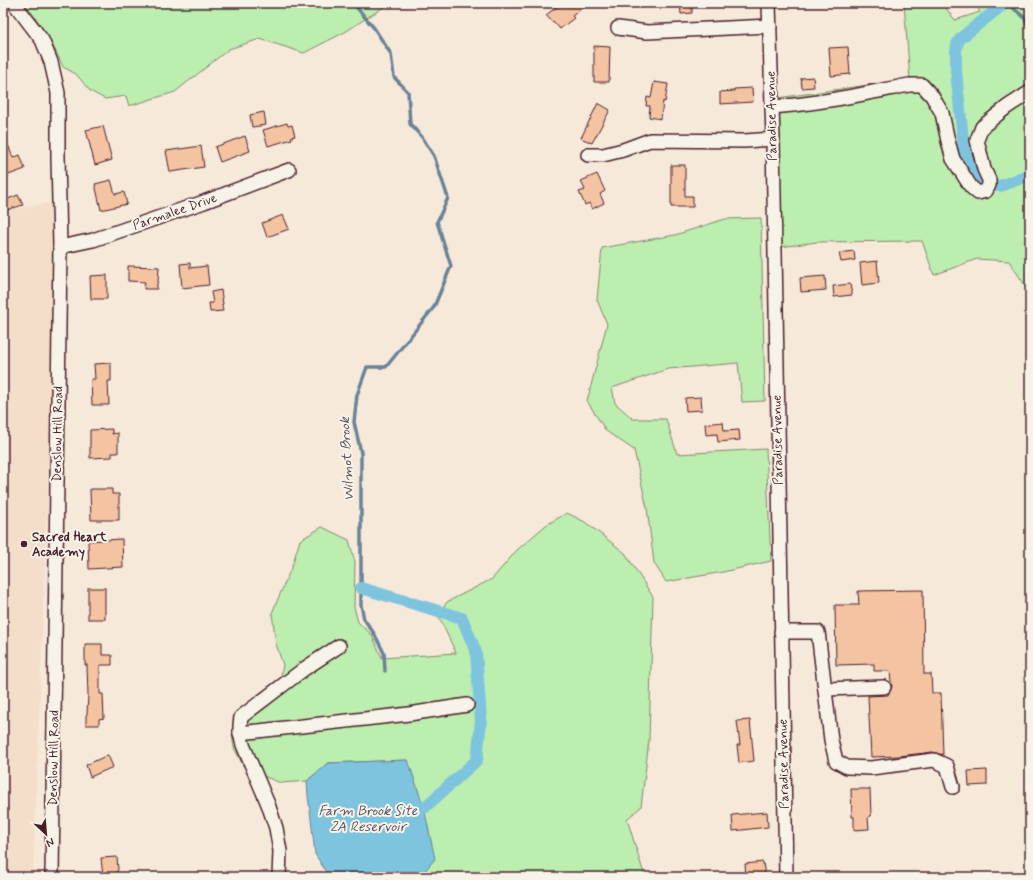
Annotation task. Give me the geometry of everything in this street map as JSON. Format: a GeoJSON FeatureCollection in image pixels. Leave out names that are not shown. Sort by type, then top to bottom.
{"type":"FeatureCollection","features":[{"type":"Feature","properties":{"kind":"street","name":"Denslow Hill Road"},"geometry":{"type":"LineString","coordinates":[[14,3],[42,40],[51,62],[58,93],[60,247],[52,877]]}},
{"type":"Feature","properties":{"kind":"street","name":"Paradise Avenue"},"geometry":{"type":"LineString","coordinates":[[769,3],[773,139],[786,877]]}},
{"type":"Feature","properties":{"kind":"street"},"geometry":{"type":"LineString","coordinates":[[618,28],[647,32],[770,26]]}},
{"type":"Feature","properties":{"kind":"street"},"geometry":{"type":"LineString","coordinates":[[772,107],[793,106],[909,85],[922,85],[932,96],[942,113],[953,159],[971,187],[978,193],[986,191],[989,185],[989,180],[984,168],[977,140],[982,127],[1007,107],[1030,92]]}},
{"type":"Feature","properties":{"kind":"street"},"geometry":{"type":"LineString","coordinates":[[588,155],[603,155],[623,150],[650,140],[745,141],[773,139]]}},
{"type":"Feature","properties":{"kind":"street","name":"Parmalee Drive"},"geometry":{"type":"LineString","coordinates":[[60,247],[93,240],[204,202],[289,170]]}},
{"type":"Feature","properties":{"kind":"street"},"geometry":{"type":"LineString","coordinates":[[782,632],[818,632],[831,740],[836,761],[847,767],[871,768],[934,760],[947,766],[953,787]]}},
{"type":"Feature","properties":{"kind":"street"},"geometry":{"type":"LineString","coordinates":[[279,877],[280,851],[276,828],[268,804],[243,745],[240,733],[241,717],[304,669],[339,646]]}},
{"type":"Feature","properties":{"kind":"street"},"geometry":{"type":"LineString","coordinates":[[825,689],[884,687]]}},
{"type":"Feature","properties":{"kind":"street"},"geometry":{"type":"LineString","coordinates":[[240,733],[409,714],[467,705]]}},
{"type":"Feature","properties":{"kind":"shaded area","name":"Sacred Heart Academy"},"geometry":{"type":"Polygon","coordinates":[[[59,202],[33,877],[3,877],[3,210],[59,202]]]}},
{"type":"Feature","properties":{"kind":"green space"},"geometry":{"type":"Polygon","coordinates":[[[24,3],[390,3],[345,32],[304,53],[260,39],[229,49],[175,92],[129,106],[126,96],[105,99],[90,91],[76,74],[63,67],[48,36],[24,3]]]}},
{"type":"Feature","properties":{"kind":"green space"},"geometry":{"type":"Polygon","coordinates":[[[904,3],[942,3],[955,20],[980,12],[975,3],[1030,3],[1030,140],[1025,147],[1030,167],[1030,293],[1009,261],[977,259],[934,275],[922,241],[817,242],[780,247],[777,98],[910,79],[904,3]]]}},
{"type":"Feature","properties":{"kind":"green space"},"geometry":{"type":"Polygon","coordinates":[[[761,218],[765,401],[742,402],[738,363],[668,369],[612,388],[615,403],[633,419],[666,419],[677,454],[766,449],[771,561],[723,572],[666,582],[654,563],[647,508],[634,450],[606,431],[587,401],[607,324],[597,300],[602,248],[675,235],[725,219],[761,218]]]}},
{"type":"Feature","properties":{"kind":"green space"},"geometry":{"type":"Polygon","coordinates":[[[567,513],[585,522],[625,553],[653,597],[649,740],[641,807],[627,819],[645,877],[418,877],[423,873],[408,760],[328,763],[307,781],[281,783],[244,767],[234,748],[232,735],[236,724],[278,692],[283,665],[276,644],[272,613],[292,566],[300,540],[322,527],[349,540],[355,562],[354,607],[358,622],[372,635],[382,658],[456,653],[438,615],[447,602],[492,579],[517,550],[546,525],[567,513]]]}},
{"type":"Feature","properties":{"kind":"water","name":"Farm Brook Site 2A Reservoir"},"geometry":{"type":"Polygon","coordinates":[[[408,760],[424,808],[435,859],[418,877],[337,877],[326,872],[315,854],[307,781],[328,763],[408,760]]]}},
{"type":"Feature","properties":{"kind":"building"},"geometry":{"type":"Polygon","coordinates":[[[562,3],[589,3],[572,16],[574,18],[560,29],[546,15],[562,3]]]}},
{"type":"Feature","properties":{"kind":"building"},"geometry":{"type":"Polygon","coordinates":[[[680,3],[692,3],[692,13],[681,14],[680,3]]]}},
{"type":"Feature","properties":{"kind":"building"},"geometry":{"type":"Polygon","coordinates":[[[594,46],[610,47],[609,82],[594,82],[594,46]]]}},
{"type":"Feature","properties":{"kind":"building"},"geometry":{"type":"Polygon","coordinates":[[[848,47],[850,74],[831,76],[829,48],[848,47]]]}},
{"type":"Feature","properties":{"kind":"building"},"geometry":{"type":"Polygon","coordinates":[[[813,77],[814,87],[802,88],[801,78],[813,77]]]}},
{"type":"Feature","properties":{"kind":"building"},"geometry":{"type":"Polygon","coordinates":[[[654,82],[668,84],[665,102],[663,101],[661,119],[649,117],[650,106],[646,106],[647,97],[651,98],[654,82]]]}},
{"type":"Feature","properties":{"kind":"building"},"geometry":{"type":"Polygon","coordinates":[[[752,88],[753,102],[720,104],[720,92],[734,91],[734,89],[752,88]]]}},
{"type":"Feature","properties":{"kind":"building"},"geometry":{"type":"Polygon","coordinates":[[[598,103],[610,110],[592,143],[581,138],[598,103]]]}},
{"type":"Feature","properties":{"kind":"building"},"geometry":{"type":"Polygon","coordinates":[[[264,112],[266,125],[252,127],[250,115],[264,112]]]}},
{"type":"Feature","properties":{"kind":"building"},"geometry":{"type":"Polygon","coordinates":[[[287,123],[288,126],[292,125],[295,136],[291,137],[292,139],[268,146],[263,130],[287,123]]]}},
{"type":"Feature","properties":{"kind":"building"},"geometry":{"type":"Polygon","coordinates":[[[103,126],[112,160],[95,165],[86,130],[103,126]]]}},
{"type":"Feature","properties":{"kind":"building"},"geometry":{"type":"Polygon","coordinates":[[[3,134],[13,158],[20,155],[25,169],[3,177],[3,134]]]}},
{"type":"Feature","properties":{"kind":"building"},"geometry":{"type":"Polygon","coordinates":[[[245,136],[250,151],[220,162],[215,147],[245,136]]]}},
{"type":"Feature","properties":{"kind":"building"},"geometry":{"type":"Polygon","coordinates":[[[201,146],[204,167],[170,172],[166,151],[201,146]]]}},
{"type":"Feature","properties":{"kind":"building"},"geometry":{"type":"Polygon","coordinates":[[[671,165],[685,165],[685,196],[693,196],[693,207],[671,207],[671,165]]]}},
{"type":"Feature","properties":{"kind":"building"},"geometry":{"type":"Polygon","coordinates":[[[597,174],[605,191],[600,194],[604,203],[592,209],[589,203],[585,205],[579,192],[585,190],[581,181],[597,174]]]}},
{"type":"Feature","properties":{"kind":"building"},"geometry":{"type":"Polygon","coordinates":[[[111,180],[115,194],[124,192],[127,204],[101,210],[95,184],[111,180]]]}},
{"type":"Feature","properties":{"kind":"building"},"geometry":{"type":"Polygon","coordinates":[[[18,195],[23,205],[3,211],[3,201],[18,195]]]}},
{"type":"Feature","properties":{"kind":"building"},"geometry":{"type":"Polygon","coordinates":[[[283,215],[289,229],[267,237],[262,223],[283,215]]]}},
{"type":"Feature","properties":{"kind":"building"},"geometry":{"type":"Polygon","coordinates":[[[854,251],[855,260],[841,262],[839,253],[854,251]]]}},
{"type":"Feature","properties":{"kind":"building"},"geometry":{"type":"Polygon","coordinates":[[[877,261],[879,283],[862,285],[860,263],[877,261]]]}},
{"type":"Feature","properties":{"kind":"building"},"geometry":{"type":"Polygon","coordinates":[[[190,263],[190,268],[207,266],[209,285],[182,288],[180,264],[190,263]]]}},
{"type":"Feature","properties":{"kind":"building"},"geometry":{"type":"Polygon","coordinates":[[[128,266],[159,267],[157,289],[144,289],[145,282],[128,281],[128,266]]]}},
{"type":"Feature","properties":{"kind":"building"},"geometry":{"type":"Polygon","coordinates":[[[107,275],[107,299],[91,299],[90,276],[107,275]]]}},
{"type":"Feature","properties":{"kind":"building"},"geometry":{"type":"Polygon","coordinates":[[[825,276],[826,290],[801,292],[800,278],[825,276]]]}},
{"type":"Feature","properties":{"kind":"building"},"geometry":{"type":"Polygon","coordinates":[[[850,284],[852,295],[834,297],[833,286],[850,284]]]}},
{"type":"Feature","properties":{"kind":"building"},"geometry":{"type":"Polygon","coordinates":[[[221,290],[223,311],[210,312],[209,303],[213,303],[211,292],[221,290]]]}},
{"type":"Feature","properties":{"kind":"building"},"geometry":{"type":"Polygon","coordinates":[[[111,363],[111,381],[108,381],[109,405],[92,405],[91,379],[95,379],[94,364],[111,363]]]}},
{"type":"Feature","properties":{"kind":"building"},"geometry":{"type":"Polygon","coordinates":[[[701,397],[702,410],[686,411],[685,398],[701,397]]]}},
{"type":"Feature","properties":{"kind":"building"},"geometry":{"type":"Polygon","coordinates":[[[723,422],[724,431],[739,430],[740,440],[718,442],[717,434],[706,435],[705,424],[723,422]]]}},
{"type":"Feature","properties":{"kind":"building"},"geometry":{"type":"Polygon","coordinates":[[[112,429],[112,434],[118,433],[118,453],[112,453],[112,457],[90,458],[90,430],[112,429]]]}},
{"type":"Feature","properties":{"kind":"building"},"geometry":{"type":"Polygon","coordinates":[[[90,489],[112,489],[112,494],[119,494],[119,520],[91,520],[90,489]]]}},
{"type":"Feature","properties":{"kind":"building"},"geometry":{"type":"Polygon","coordinates":[[[122,539],[123,567],[89,569],[88,541],[122,539]]]}},
{"type":"Feature","properties":{"kind":"building"},"geometry":{"type":"Polygon","coordinates":[[[88,588],[105,588],[105,619],[88,619],[88,588]]]}},
{"type":"Feature","properties":{"kind":"building"},"geometry":{"type":"Polygon","coordinates":[[[923,590],[924,674],[931,674],[932,693],[941,693],[943,755],[933,752],[899,756],[871,757],[868,696],[888,695],[892,687],[890,671],[874,671],[874,664],[836,665],[835,605],[859,605],[858,591],[923,590]]]}},
{"type":"Feature","properties":{"kind":"building"},"geometry":{"type":"Polygon","coordinates":[[[85,644],[102,644],[102,655],[112,655],[112,665],[100,665],[100,694],[103,694],[104,718],[99,719],[99,725],[86,725],[88,695],[87,665],[85,665],[85,644]]]}},
{"type":"Feature","properties":{"kind":"building"},"geometry":{"type":"Polygon","coordinates":[[[750,720],[754,761],[739,763],[737,745],[740,745],[737,721],[750,720]]]}},
{"type":"Feature","properties":{"kind":"building"},"geometry":{"type":"Polygon","coordinates":[[[108,755],[113,767],[90,777],[86,765],[108,755]]]}},
{"type":"Feature","properties":{"kind":"building"},"geometry":{"type":"Polygon","coordinates":[[[987,770],[987,785],[969,786],[968,771],[987,770]]]}},
{"type":"Feature","properties":{"kind":"building"},"geometry":{"type":"Polygon","coordinates":[[[851,789],[870,789],[871,816],[868,817],[869,829],[854,830],[851,789]]]}},
{"type":"Feature","properties":{"kind":"building"},"geometry":{"type":"Polygon","coordinates":[[[767,812],[768,827],[733,831],[732,815],[767,812]]]}},
{"type":"Feature","properties":{"kind":"building"},"geometry":{"type":"Polygon","coordinates":[[[117,857],[118,877],[103,877],[101,858],[117,857]]]}},
{"type":"Feature","properties":{"kind":"building"},"geometry":{"type":"Polygon","coordinates":[[[763,862],[765,877],[746,877],[745,864],[763,862]]]}},
{"type":"Feature","properties":{"kind":"waterway","name":"Wilmot Brook"},"geometry":{"type":"LineString","coordinates":[[353,3],[374,28],[391,54],[394,77],[408,92],[410,124],[422,137],[434,156],[448,198],[437,222],[451,266],[434,307],[386,367],[367,367],[357,395],[354,422],[361,453],[361,605],[364,619],[375,635],[384,653],[385,671]]}},
{"type":"Feature","properties":{"kind":"waterway"},"geometry":{"type":"LineString","coordinates":[[1005,3],[967,33],[957,44],[956,71],[964,149],[971,167],[980,179],[989,185],[1000,186],[1030,175]]}},
{"type":"Feature","properties":{"kind":"waterway"},"geometry":{"type":"LineString","coordinates":[[1007,3],[1024,17],[1030,30]]}},
{"type":"Feature","properties":{"kind":"waterway"},"geometry":{"type":"LineString","coordinates":[[361,588],[462,618],[476,652],[481,720],[477,760],[424,808],[409,813]]}},
{"type":"Feature","properties":{"kind":"place","name":"Sacred Heart Academy"},"geometry":{"type":"Point","coordinates":[24,544]}}]}
